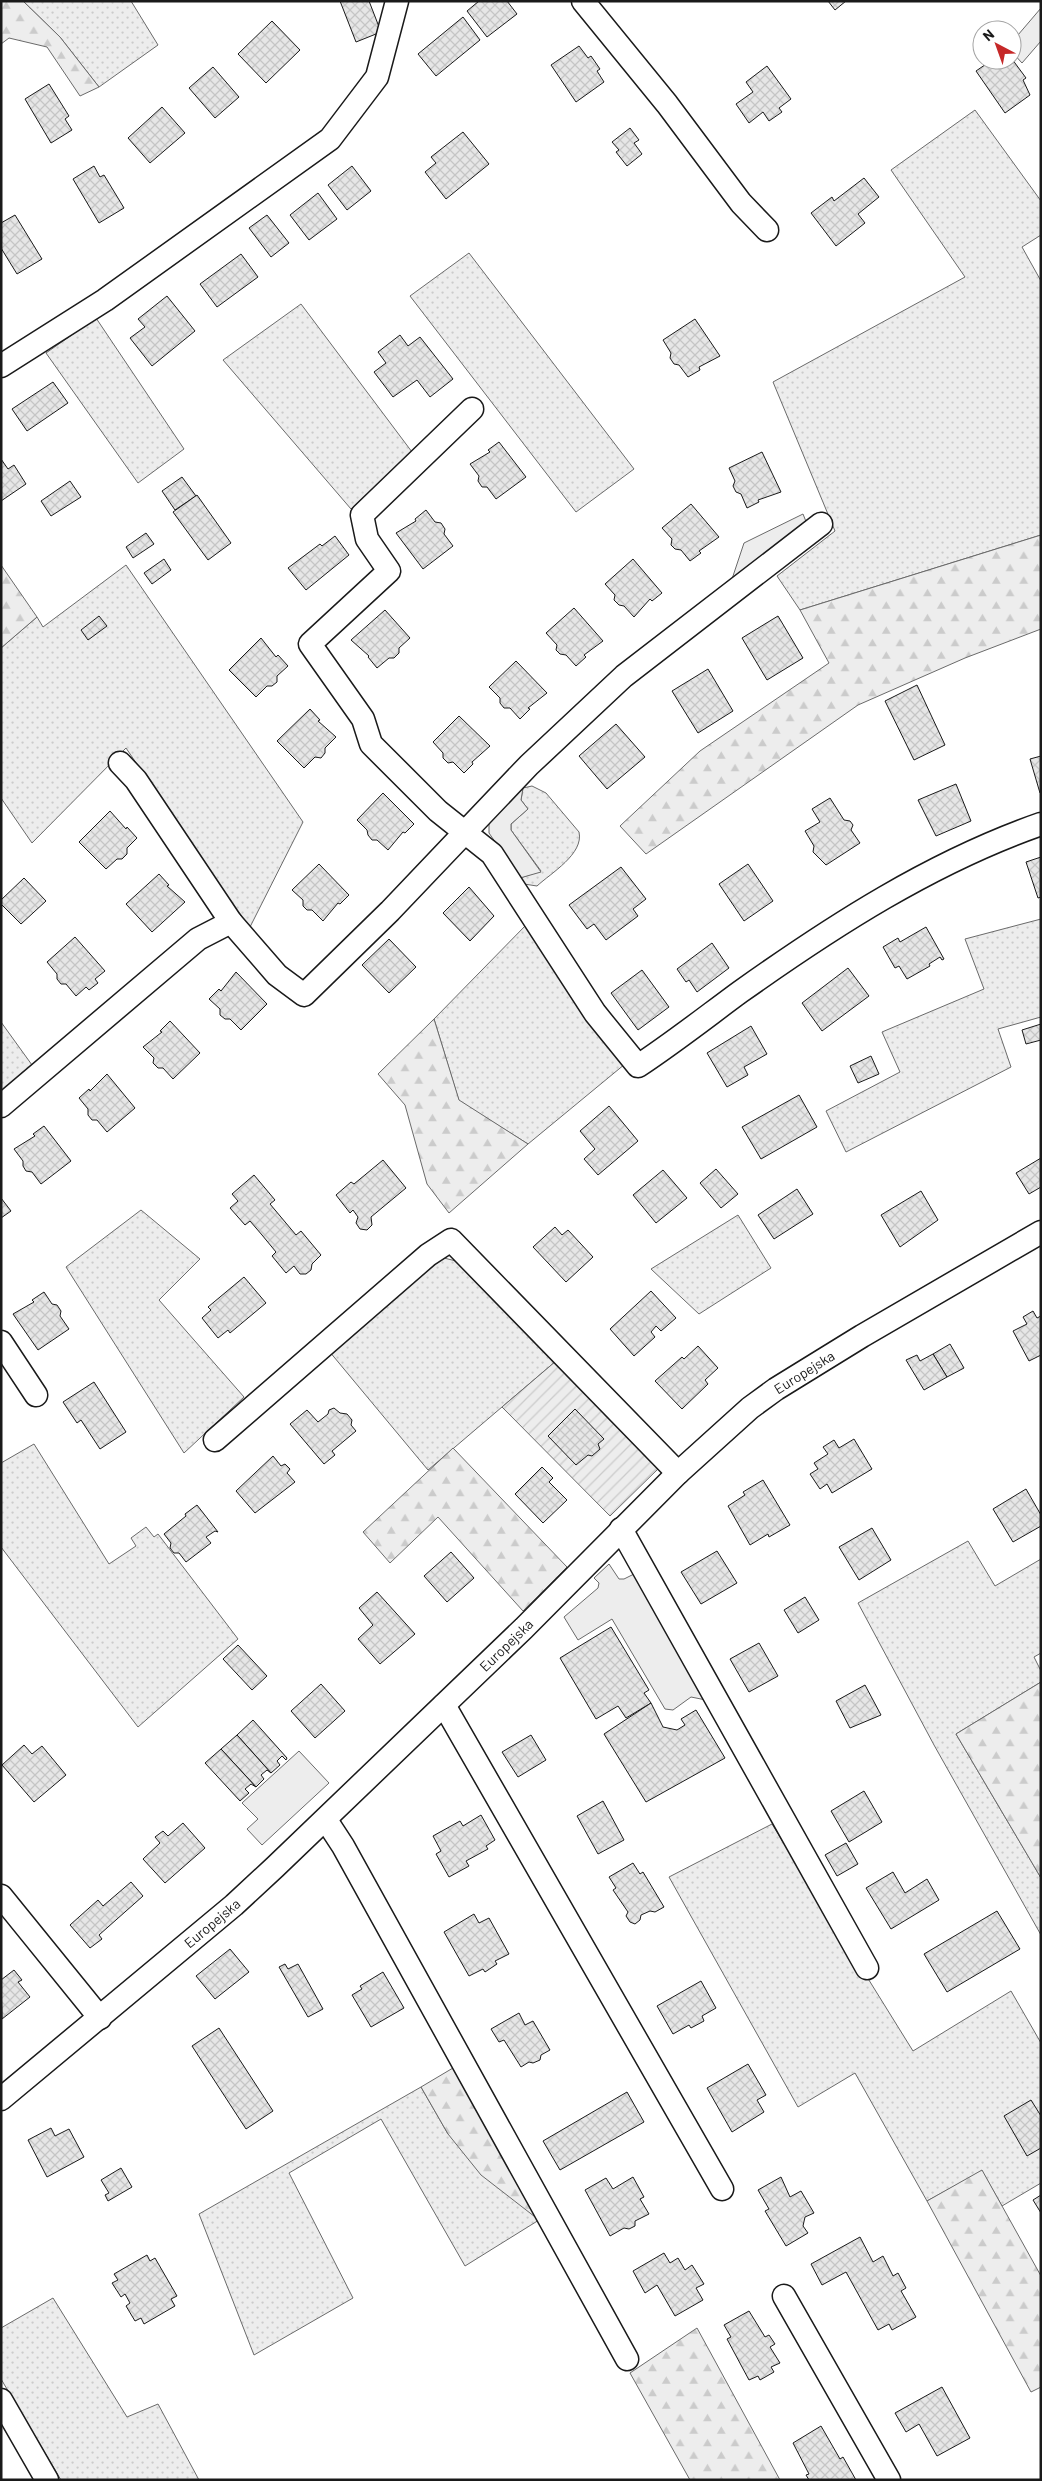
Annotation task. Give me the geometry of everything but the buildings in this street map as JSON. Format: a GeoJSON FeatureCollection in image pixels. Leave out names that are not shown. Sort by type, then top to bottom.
{"type":"FeatureCollection","features":[{"type":"Feature","properties":{"kind":"street"},"geometry":{"type":"LineString","coordinates":[[1,366],[105,300],[330,139],[377,76],[397,1]]}},
{"type":"Feature","properties":{"kind":"street"},"geometry":{"type":"LineString","coordinates":[[583,1],[667,104],[741,202],[767,230]]}},
{"type":"Feature","properties":{"kind":"street"},"geometry":{"type":"LineString","coordinates":[[472,409],[362,515],[367,539],[389,571],[310,644],[363,719],[371,744],[438,811],[492,854],[595,1013],[638,1066],[739,993],[820,938],[871,907],[930,872],[1004,837],[1041,824]]}},
{"type":"Feature","properties":{"kind":"street"},"geometry":{"type":"LineString","coordinates":[[120,763],[136,780],[231,922],[278,975],[304,995],[390,911],[529,765],[624,676],[821,524]]}},
{"type":"Feature","properties":{"kind":"street"},"geometry":{"type":"LineString","coordinates":[[1,1106],[198,939],[231,922]]}},
{"type":"Feature","properties":{"kind":"street","name":"Europejska"},"geometry":{"type":"LineString","coordinates":[[1,2099],[234,1905],[326,1820],[444,1706],[678,1473],[750,1408],[776,1389],[862,1336],[1041,1232]]}},
{"type":"Feature","properties":{"kind":"street"},"geometry":{"type":"LineString","coordinates":[[215,1440],[428,1255],[452,1240],[678,1473]]}},
{"type":"Feature","properties":{"kind":"street"},"geometry":{"type":"LineString","coordinates":[[1,1342],[36,1395]]}},
{"type":"Feature","properties":{"kind":"street"},"geometry":{"type":"LineString","coordinates":[[621,1529],[867,1968]]}},
{"type":"Feature","properties":{"kind":"street"},"geometry":{"type":"LineString","coordinates":[[444,1706],[722,2188]]}},
{"type":"Feature","properties":{"kind":"street"},"geometry":{"type":"LineString","coordinates":[[326,1820],[343,1846],[628,2359]]}},
{"type":"Feature","properties":{"kind":"street"},"geometry":{"type":"LineString","coordinates":[[1,1896],[100,2018]]}},
{"type":"Feature","properties":{"kind":"street"},"geometry":{"type":"LineString","coordinates":[[784,2296],[889,2480]]}},
{"type":"Feature","properties":{"kind":"street"},"geometry":{"type":"LineString","coordinates":[[1,2400],[47,2480]]}},
{"type":"Feature","properties":{"kind":"green space"},"geometry":{"type":"Polygon","coordinates":[[[1,1],[23,1],[60,37],[99,87],[80,96],[47,47],[9,38],[1,44],[1,1]]]}},
{"type":"Feature","properties":{"kind":"green space"},"geometry":{"type":"Polygon","coordinates":[[[23,1],[131,1],[158,45],[99,87],[60,37],[23,1]]]}},
{"type":"Feature","properties":{"kind":"green space"},"geometry":{"type":"Polygon","coordinates":[[[975,110],[1041,201],[1041,235],[1022,247],[1041,281],[1041,535],[800,610],[777,576],[835,531],[773,382],[965,277],[891,170],[975,110]]]}},
{"type":"Feature","properties":{"kind":"green space"},"geometry":{"type":"Polygon","coordinates":[[[469,253],[634,469],[576,512],[410,296],[469,253]]]}},
{"type":"Feature","properties":{"kind":"green space"},"geometry":{"type":"Polygon","coordinates":[[[301,304],[412,452],[351,509],[223,360],[301,304]]]}},
{"type":"Feature","properties":{"kind":"green space"},"geometry":{"type":"Polygon","coordinates":[[[96,318],[184,449],[138,483],[46,353],[96,318]]]}},
{"type":"Feature","properties":{"kind":"green space"},"geometry":{"type":"Polygon","coordinates":[[[1041,535],[1041,629],[965,658],[858,705],[646,854],[620,826],[700,751],[829,663],[800,610],[1041,535]]]}},
{"type":"Feature","properties":{"kind":"green space"},"geometry":{"type":"Polygon","coordinates":[[[1,565],[37,617],[1,648],[1,565]]]}},
{"type":"Feature","properties":{"kind":"green space"},"geometry":{"type":"Polygon","coordinates":[[[126,565],[303,822],[249,929],[126,748],[32,843],[1,798],[1,648],[37,617],[43,627],[126,565]]]}},
{"type":"Feature","properties":{"kind":"green space"},"geometry":{"type":"Polygon","coordinates":[[[532,786],[546,793],[579,832],[577,848],[572,855],[537,886],[524,884],[520,878],[541,871],[511,830],[511,824],[528,809],[521,800],[523,788],[532,786]]]}},
{"type":"Feature","properties":{"kind":"green space"},"geometry":{"type":"Polygon","coordinates":[[[1041,919],[1041,1017],[998,1029],[1011,1067],[846,1152],[826,1111],[900,1072],[882,1032],[984,989],[965,939],[1041,919]]]}},
{"type":"Feature","properties":{"kind":"green space"},"geometry":{"type":"Polygon","coordinates":[[[527,924],[625,1064],[528,1144],[459,1101],[434,1019],[527,924]]]}},
{"type":"Feature","properties":{"kind":"green space"},"geometry":{"type":"Polygon","coordinates":[[[434,1019],[459,1100],[528,1144],[449,1213],[427,1184],[405,1105],[378,1074],[434,1019]]]}},
{"type":"Feature","properties":{"kind":"green space"},"geometry":{"type":"Polygon","coordinates":[[[1,1022],[32,1065],[1,1091],[1,1022]]]}},
{"type":"Feature","properties":{"kind":"green space"},"geometry":{"type":"Polygon","coordinates":[[[141,1210],[200,1259],[159,1300],[244,1397],[184,1453],[66,1267],[141,1210]]]}},
{"type":"Feature","properties":{"kind":"green space"},"geometry":{"type":"Polygon","coordinates":[[[738,1215],[771,1268],[699,1314],[651,1269],[738,1215]]]}},
{"type":"Feature","properties":{"kind":"green space"},"geometry":{"type":"Polygon","coordinates":[[[444,1258],[456,1261],[556,1361],[428,1470],[329,1351],[432,1263],[444,1258]]]}},
{"type":"Feature","properties":{"kind":"green space"},"geometry":{"type":"Polygon","coordinates":[[[556,1361],[660,1467],[610,1516],[502,1407],[556,1361]]]}},
{"type":"Feature","properties":{"kind":"green space"},"geometry":{"type":"Polygon","coordinates":[[[34,1444],[109,1564],[136,1546],[131,1538],[146,1527],[154,1537],[158,1534],[238,1639],[138,1727],[1,1547],[1,1463],[34,1444]]]}},
{"type":"Feature","properties":{"kind":"green space"},"geometry":{"type":"Polygon","coordinates":[[[453,1448],[567,1567],[523,1611],[438,1517],[390,1563],[363,1532],[453,1448]]]}},
{"type":"Feature","properties":{"kind":"green space"},"geometry":{"type":"Polygon","coordinates":[[[968,1541],[995,1586],[1041,1559],[1041,1653],[1034,1657],[1041,1671],[1041,1682],[956,1734],[1041,1878],[1041,1935],[934,1745],[858,1603],[968,1541]]]}},
{"type":"Feature","properties":{"kind":"green space"},"geometry":{"type":"Polygon","coordinates":[[[1041,1682],[1041,1878],[956,1734],[1041,1682]]]}},
{"type":"Feature","properties":{"kind":"green space"},"geometry":{"type":"Polygon","coordinates":[[[772,1824],[913,2051],[1011,1991],[1041,2043],[1041,2183],[1002,2206],[982,2171],[927,2201],[855,2073],[798,2107],[669,1877],[772,1824]]]}},
{"type":"Feature","properties":{"kind":"green space"},"geometry":{"type":"Polygon","coordinates":[[[458,2065],[539,2220],[481,2175],[448,2134],[421,2087],[458,2065]]]}},
{"type":"Feature","properties":{"kind":"green space"},"geometry":{"type":"Polygon","coordinates":[[[421,2087],[448,2134],[539,2220],[465,2266],[381,2119],[289,2173],[353,2298],[254,2355],[199,2214],[421,2087]]]}},
{"type":"Feature","properties":{"kind":"green space"},"geometry":{"type":"Polygon","coordinates":[[[982,2170],[1041,2276],[1041,2387],[1031,2392],[927,2201],[982,2170]]]}},
{"type":"Feature","properties":{"kind":"green space"},"geometry":{"type":"Polygon","coordinates":[[[53,2298],[127,2417],[158,2404],[199,2480],[61,2480],[1,2379],[1,2328],[53,2298]]]}},
{"type":"Feature","properties":{"kind":"green space"},"geometry":{"type":"Polygon","coordinates":[[[697,2328],[780,2480],[690,2480],[630,2373],[697,2328]]]}},
{"type":"Feature","properties":{"kind":"shaded area"},"geometry":{"type":"Polygon","coordinates":[[[1041,8],[1041,41],[1022,63],[1022,30],[1041,8]]]}},
{"type":"Feature","properties":{"kind":"shaded area"},"geometry":{"type":"Polygon","coordinates":[[[803,514],[807,524],[730,585],[744,543],[803,514]]]}},
{"type":"Feature","properties":{"kind":"shaded area"},"geometry":{"type":"Polygon","coordinates":[[[523,788],[521,800],[528,809],[511,824],[511,830],[541,872],[520,878],[489,833],[489,822],[523,788]]]}},
{"type":"Feature","properties":{"kind":"shaded area"},"geometry":{"type":"Polygon","coordinates":[[[609,1564],[619,1579],[624,1579],[638,1572],[706,1700],[691,1697],[673,1710],[665,1709],[612,1619],[578,1640],[564,1617],[598,1588],[599,1583],[594,1578],[609,1564]]]}},
{"type":"Feature","properties":{"kind":"shaded area"},"geometry":{"type":"Polygon","coordinates":[[[299,1751],[329,1783],[262,1845],[247,1829],[258,1819],[242,1803],[299,1751]]]}}]}
